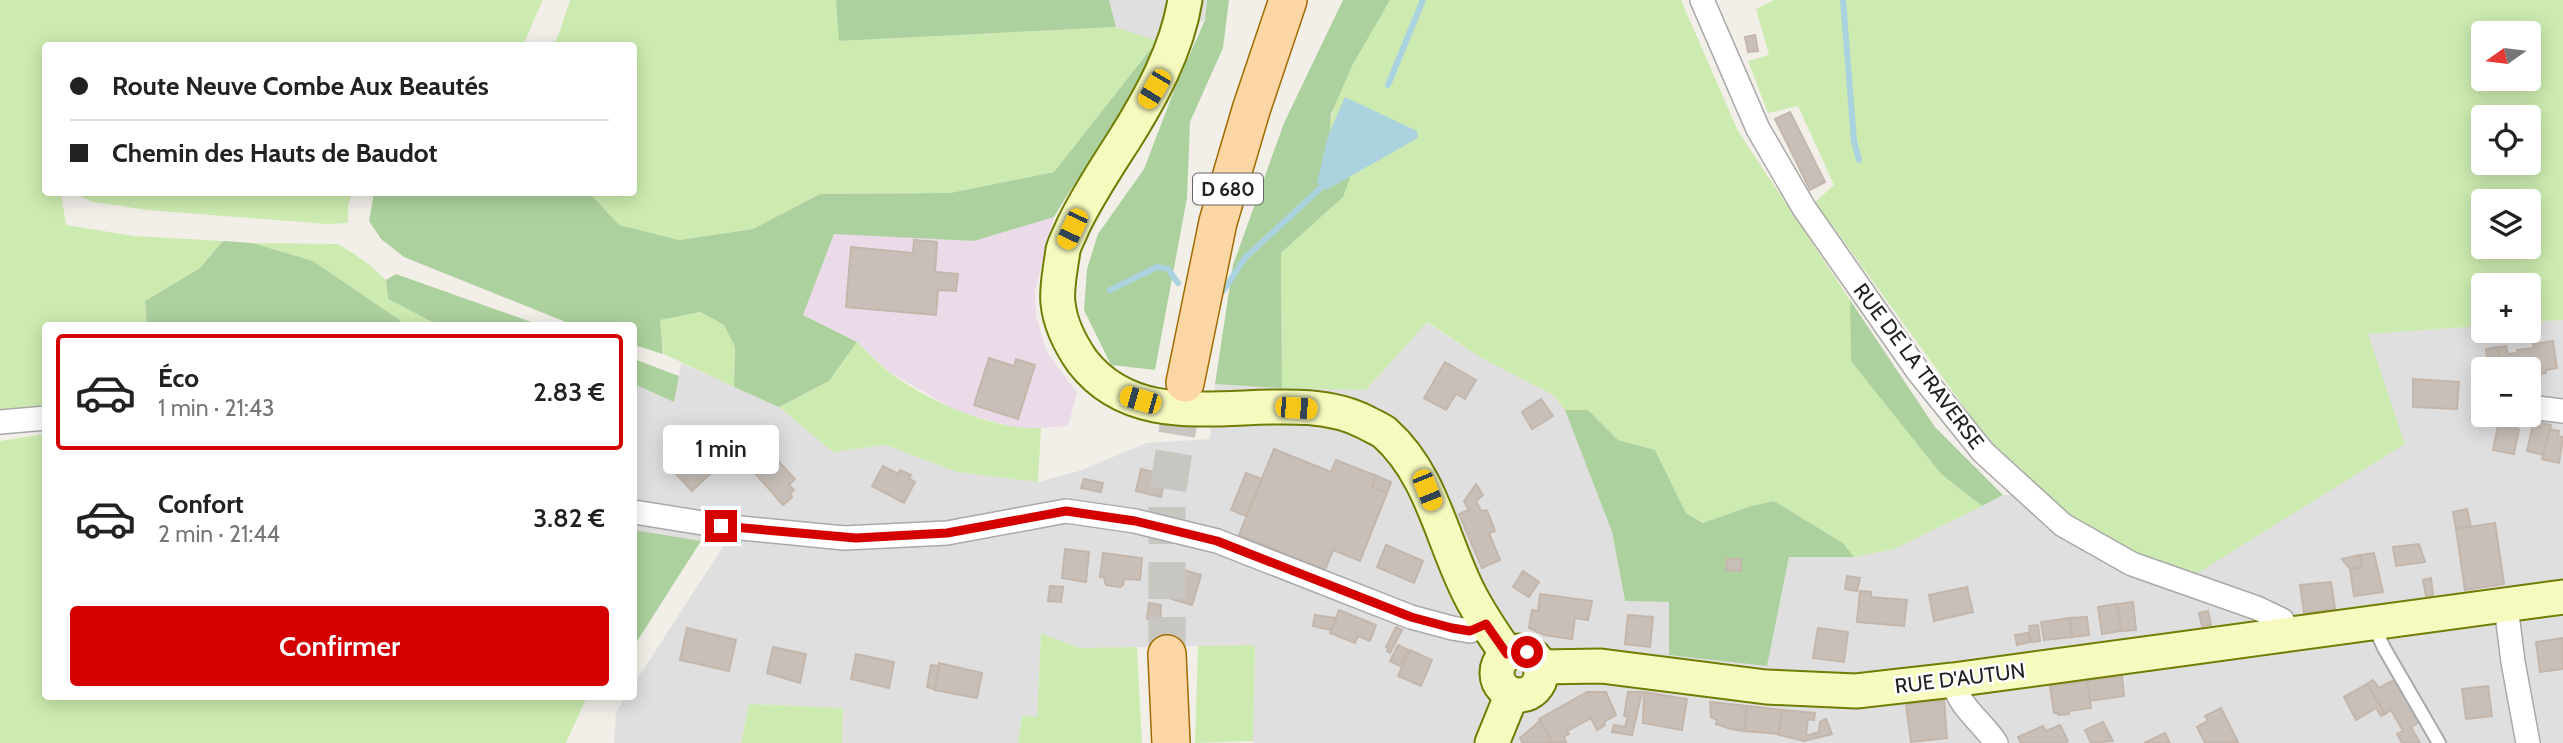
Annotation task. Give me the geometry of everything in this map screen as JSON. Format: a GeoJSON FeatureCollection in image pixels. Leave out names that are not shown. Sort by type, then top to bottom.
{"type":"FeatureCollection","features":[{"type":"Feature","properties":{"kind":"main road"},"geometry":{"type":"LineString","coordinates":[[1185,0],[1181,24],[1154,89],[1088,194],[1063,247],[1057,302],[1072,346],[1091,372],[1122,395],[1158,405],[1198,410],[1321,410],[1352,415],[1384,433],[1408,460],[1427,490],[1465,586],[1486,624],[1507,654]]}},
{"type":"Feature","properties":{"kind":"main road","name":"D 680"},"geometry":{"type":"LineString","coordinates":[[1185,383],[1218,222],[1251,110],[1289,0]]}},
{"type":"Feature","properties":{"kind":"main road","name":"RUE D'AUTUN"},"geometry":{"type":"LineString","coordinates":[[1540,667],[1601,666],[1766,687],[1856,691],[2563,597]]}},
{"type":"Feature","properties":{"kind":"main road"},"geometry":{"type":"LineString","coordinates":[[1527,652],[1540,667],[1539,681],[1525,694],[1511,694],[1498,679],[1498,665],[1507,654],[1527,652]]}},
{"type":"Feature","properties":{"kind":"main road"},"geometry":{"type":"LineString","coordinates":[[1167,654],[1171,743]]}},
{"type":"Feature","properties":{"kind":"main road"},"geometry":{"type":"LineString","coordinates":[[1492,743],[1511,694]]}},
{"type":"Feature","properties":{"kind":"street","name":"RUE DE LA TRAVERSE"},"geometry":{"type":"LineString","coordinates":[[1702,0],[1758,129],[1804,208],[1917,370],[1983,452],[2063,525],[2132,564],[2257,608],[2282,621],[2288,633]]}},
{"type":"Feature","properties":{"kind":"street"},"geometry":{"type":"LineString","coordinates":[[2541,408],[2563,411]]}},
{"type":"Feature","properties":{"kind":"street"},"geometry":{"type":"LineString","coordinates":[[0,422],[42,418]]}},
{"type":"Feature","properties":{"kind":"street"},"geometry":{"type":"LineString","coordinates":[[637,512],[721,526],[844,538],[947,533],[1066,511],[1135,521],[1217,541],[1411,617],[1470,631],[1486,624]]}},
{"type":"Feature","properties":{"kind":"street"},"geometry":{"type":"LineString","coordinates":[[2506,606],[2528,743]]}},
{"type":"Feature","properties":{"kind":"street"},"geometry":{"type":"LineString","coordinates":[[1953,680],[1961,702],[1987,728],[1996,743]]}},
{"type":"Feature","properties":{"kind":"lane"},"geometry":{"type":"LineString","coordinates":[[2378,623],[2379,637],[2384,648],[2439,743]]}},
{"type":"Feature","properties":{"kind":"shaded area"},"geometry":{"type":"Polygon","coordinates":[[[1109,0],[1207,0],[1205,20],[1157,41],[1116,27],[1109,0]]]}},
{"type":"Feature","properties":{"kind":"shaded area"},"geometry":{"type":"Polygon","coordinates":[[[1054,217],[1035,290],[1036,316],[1047,352],[1077,393],[1068,426],[1021,429],[959,412],[889,372],[857,342],[803,315],[834,233],[974,241],[1054,217]]]}},
{"type":"Feature","properties":{"kind":"shaded area"},"geometry":{"type":"Polygon","coordinates":[[[2563,320],[2563,743],[1253,743],[1255,645],[1079,648],[1041,633],[1037,717],[1022,717],[1018,743],[842,743],[843,708],[749,704],[741,743],[614,743],[616,712],[624,700],[637,700],[637,679],[724,545],[637,530],[637,385],[674,401],[681,363],[779,407],[833,452],[886,445],[957,472],[1038,482],[1079,471],[1147,443],[1210,439],[1215,384],[1366,390],[1426,322],[1480,357],[1553,395],[1565,410],[1612,532],[1625,601],[1669,602],[1767,665],[1789,557],[1854,557],[1895,549],[2003,495],[2043,496],[2368,334],[2471,327],[2471,343],[2541,343],[2541,321],[2563,320]]]}},
{"type":"Feature","properties":{"kind":"green space"},"geometry":{"type":"Polygon","coordinates":[[[0,0],[543,0],[524,42],[42,42],[42,196],[61,196],[66,225],[134,236],[223,241],[200,268],[145,301],[147,322],[42,322],[42,405],[0,411],[0,0]]]}},
{"type":"Feature","properties":{"kind":"green space"},"geometry":{"type":"Polygon","coordinates":[[[570,0],[836,0],[840,41],[1116,27],[1157,41],[1054,172],[950,193],[820,194],[753,229],[679,240],[618,225],[590,196],[637,196],[637,42],[554,42],[570,0]]]}},
{"type":"Feature","properties":{"kind":"green space"},"geometry":{"type":"Polygon","coordinates":[[[836,0],[1109,0],[1116,27],[839,41],[836,0]]]}},
{"type":"Feature","properties":{"kind":"green space"},"geometry":{"type":"Polygon","coordinates":[[[1207,0],[1229,0],[1223,48],[1190,122],[1187,198],[1155,370],[1111,365],[1084,310],[1087,269],[1098,234],[1144,169],[1205,20],[1207,0]]]}},
{"type":"Feature","properties":{"kind":"green space"},"geometry":{"type":"Polygon","coordinates":[[[1343,0],[1390,0],[1353,64],[1331,114],[1329,152],[1350,178],[1343,197],[1281,253],[1282,388],[1215,384],[1233,265],[1284,123],[1343,0]]]}},
{"type":"Feature","properties":{"kind":"green space"},"geometry":{"type":"Polygon","coordinates":[[[1390,0],[1681,0],[1738,131],[1850,300],[1852,361],[1941,474],[1982,506],[1895,549],[1854,557],[1843,543],[1774,501],[1751,506],[1704,523],[1686,513],[1655,450],[1618,440],[1588,410],[1565,410],[1553,395],[1480,357],[1427,322],[1366,390],[1282,388],[1281,253],[1343,197],[1329,150],[1333,110],[1348,72],[1390,0]]]}},
{"type":"Feature","properties":{"kind":"green space"},"geometry":{"type":"Polygon","coordinates":[[[1774,0],[2563,0],[2563,320],[2541,321],[2541,273],[2471,273],[2471,327],[2368,334],[2405,444],[2196,574],[2138,555],[2072,521],[2043,496],[1989,441],[1815,202],[1834,185],[1798,106],[1768,113],[1748,61],[1769,55],[1756,9],[1774,0]]]}},
{"type":"Feature","properties":{"kind":"green space"},"geometry":{"type":"Polygon","coordinates":[[[1157,41],[1147,72],[1132,99],[1054,217],[974,241],[834,234],[803,315],[857,342],[829,381],[779,407],[734,387],[735,347],[724,325],[700,312],[660,320],[663,354],[637,346],[637,322],[566,322],[404,257],[381,239],[369,221],[373,196],[592,196],[619,225],[679,240],[753,229],[820,194],[950,193],[1054,172],[1157,41]]]}},
{"type":"Feature","properties":{"kind":"green space"},"geometry":{"type":"Polygon","coordinates":[[[80,196],[351,196],[348,223],[327,224],[148,210],[93,202],[80,196]]]}},
{"type":"Feature","properties":{"kind":"green space"},"geometry":{"type":"Polygon","coordinates":[[[223,241],[252,243],[313,261],[401,322],[147,322],[145,301],[200,268],[223,241]]]}},
{"type":"Feature","properties":{"kind":"green space"},"geometry":{"type":"Polygon","coordinates":[[[252,243],[338,244],[366,262],[386,280],[388,299],[432,322],[401,322],[313,261],[252,243]]]}},
{"type":"Feature","properties":{"kind":"green space"},"geometry":{"type":"Polygon","coordinates":[[[396,274],[532,322],[432,322],[388,299],[386,280],[396,274]]]}},
{"type":"Feature","properties":{"kind":"green space"},"geometry":{"type":"Polygon","coordinates":[[[1850,300],[1935,427],[2003,495],[1982,506],[1941,474],[1851,361],[1850,300]]]}},
{"type":"Feature","properties":{"kind":"green space"},"geometry":{"type":"Polygon","coordinates":[[[699,312],[724,325],[735,347],[734,387],[664,354],[659,320],[699,312]]]}},
{"type":"Feature","properties":{"kind":"green space"},"geometry":{"type":"Polygon","coordinates":[[[857,342],[889,372],[941,403],[1002,424],[1041,428],[1038,482],[957,472],[886,445],[833,452],[779,407],[829,381],[857,342]]]}},
{"type":"Feature","properties":{"kind":"green space"},"geometry":{"type":"Polygon","coordinates":[[[637,360],[679,376],[674,402],[637,385],[637,360]]]}},
{"type":"Feature","properties":{"kind":"green space"},"geometry":{"type":"Polygon","coordinates":[[[1565,410],[1588,410],[1618,440],[1655,450],[1686,513],[1703,523],[1774,501],[1843,543],[1854,557],[1789,557],[1767,666],[1669,655],[1669,602],[1625,601],[1612,532],[1565,410]]]}},
{"type":"Feature","properties":{"kind":"green space"},"geometry":{"type":"Polygon","coordinates":[[[42,434],[42,700],[586,700],[566,743],[0,743],[0,441],[42,434]]]}},
{"type":"Feature","properties":{"kind":"green space"},"geometry":{"type":"Polygon","coordinates":[[[637,530],[701,541],[637,641],[637,530]]]}},
{"type":"Feature","properties":{"kind":"green space"},"geometry":{"type":"Polygon","coordinates":[[[1041,633],[1079,648],[1137,647],[1142,743],[1018,743],[1022,716],[1037,717],[1041,633]]]}},
{"type":"Feature","properties":{"kind":"green space"},"geometry":{"type":"Polygon","coordinates":[[[1255,645],[1253,741],[1195,743],[1198,646],[1255,645]]]}},
{"type":"Feature","properties":{"kind":"green space"},"geometry":{"type":"Polygon","coordinates":[[[749,704],[843,708],[842,743],[741,743],[749,704]]]}},
{"type":"Feature","properties":{"kind":"water"},"geometry":{"type":"Polygon","coordinates":[[[1345,97],[1417,131],[1418,138],[1326,190],[1317,183],[1328,136],[1345,97]]]}},
{"type":"Feature","properties":{"kind":"building"},"geometry":{"type":"Polygon","coordinates":[[[1755,35],[1758,51],[1748,52],[1745,37],[1755,35]]]}},
{"type":"Feature","properties":{"kind":"building"},"geometry":{"type":"Polygon","coordinates":[[[1790,112],[1825,182],[1810,190],[1775,119],[1790,112]]]}},
{"type":"Feature","properties":{"kind":"building"},"geometry":{"type":"Polygon","coordinates":[[[914,240],[937,242],[935,272],[958,274],[956,291],[938,290],[936,315],[846,307],[851,247],[913,253],[914,240]]]}},
{"type":"Feature","properties":{"kind":"building"},"geometry":{"type":"Polygon","coordinates":[[[2553,341],[2557,368],[2546,370],[2546,373],[2541,374],[2541,357],[2499,357],[2498,347],[2506,346],[2508,354],[2534,348],[2533,344],[2553,341]]]}},
{"type":"Feature","properties":{"kind":"building"},"geometry":{"type":"Polygon","coordinates":[[[2498,347],[2499,357],[2487,357],[2486,349],[2498,347]]]}},
{"type":"Feature","properties":{"kind":"building"},"geometry":{"type":"Polygon","coordinates":[[[989,358],[1014,366],[1016,359],[1035,365],[1018,419],[974,405],[989,358]]]}},
{"type":"Feature","properties":{"kind":"building"},"geometry":{"type":"Polygon","coordinates":[[[1445,362],[1476,380],[1465,399],[1456,394],[1446,410],[1424,398],[1445,362]]]}},
{"type":"Feature","properties":{"kind":"building"},"geometry":{"type":"Polygon","coordinates":[[[2413,379],[2459,382],[2457,409],[2413,407],[2413,379]]]}},
{"type":"Feature","properties":{"kind":"building"},"geometry":{"type":"Polygon","coordinates":[[[1541,399],[1553,416],[1532,429],[1522,412],[1541,399]]]}},
{"type":"Feature","properties":{"kind":"building"},"geometry":{"type":"Polygon","coordinates":[[[2542,423],[2551,425],[2543,455],[2527,451],[2533,427],[2541,427],[2542,423]]]}},
{"type":"Feature","properties":{"kind":"building"},"geometry":{"type":"Polygon","coordinates":[[[2498,427],[2519,429],[2514,454],[2493,450],[2498,427]]]}},
{"type":"Feature","properties":{"kind":"building"},"geometry":{"type":"Polygon","coordinates":[[[2550,429],[2559,431],[2558,436],[2563,437],[2559,463],[2542,459],[2550,429]]]}},
{"type":"Feature","properties":{"kind":"building"},"geometry":{"type":"Polygon","coordinates":[[[683,442],[712,472],[692,491],[664,461],[683,442]]]}},
{"type":"Feature","properties":{"kind":"building"},"geometry":{"type":"Polygon","coordinates":[[[757,446],[768,457],[771,453],[795,479],[789,485],[794,490],[790,494],[792,497],[783,505],[754,472],[760,466],[753,459],[747,464],[736,452],[742,447],[749,453],[757,446]]]}},
{"type":"Feature","properties":{"kind":"building"},"geometry":{"type":"Polygon","coordinates":[[[1274,449],[1331,472],[1336,460],[1377,476],[1372,487],[1387,493],[1360,561],[1333,550],[1325,570],[1239,535],[1274,449]]]}},
{"type":"Feature","properties":{"kind":"building"},"geometry":{"type":"Polygon","coordinates":[[[883,466],[898,474],[900,470],[911,475],[909,478],[915,482],[904,503],[872,486],[883,466]]]}},
{"type":"Feature","properties":{"kind":"building"},"geometry":{"type":"Polygon","coordinates":[[[1141,469],[1166,475],[1161,497],[1136,491],[1141,469]]]}},
{"type":"Feature","properties":{"kind":"building"},"geometry":{"type":"Polygon","coordinates":[[[1246,473],[1262,479],[1246,516],[1231,510],[1246,473]]]}},
{"type":"Feature","properties":{"kind":"building"},"geometry":{"type":"Polygon","coordinates":[[[1377,476],[1391,482],[1387,493],[1372,487],[1377,476]]]}},
{"type":"Feature","properties":{"kind":"building"},"geometry":{"type":"Polygon","coordinates":[[[1084,479],[1103,483],[1101,492],[1081,488],[1084,479]]]}},
{"type":"Feature","properties":{"kind":"building"},"geometry":{"type":"Polygon","coordinates":[[[1476,484],[1483,495],[1476,501],[1481,511],[1487,510],[1495,531],[1489,533],[1500,560],[1482,568],[1459,514],[1469,510],[1464,501],[1476,484]]]}},
{"type":"Feature","properties":{"kind":"building"},"geometry":{"type":"Polygon","coordinates":[[[2467,509],[2471,527],[2456,529],[2453,512],[2467,509]]]}},
{"type":"Feature","properties":{"kind":"building"},"geometry":{"type":"Polygon","coordinates":[[[2495,523],[2504,584],[2465,590],[2456,529],[2495,523]]]}},
{"type":"Feature","properties":{"kind":"building"},"geometry":{"type":"Polygon","coordinates":[[[2419,544],[2425,562],[2396,566],[2393,547],[2419,544]]]}},
{"type":"Feature","properties":{"kind":"building"},"geometry":{"type":"Polygon","coordinates":[[[1386,545],[1423,561],[1414,583],[1377,567],[1386,545]]]}},
{"type":"Feature","properties":{"kind":"building"},"geometry":{"type":"Polygon","coordinates":[[[1065,549],[1089,552],[1086,582],[1062,578],[1065,549]]]}},
{"type":"Feature","properties":{"kind":"building"},"geometry":{"type":"Polygon","coordinates":[[[1103,553],[1142,558],[1140,580],[1124,579],[1120,587],[1106,585],[1104,577],[1100,577],[1103,553]]]}},
{"type":"Feature","properties":{"kind":"building"},"geometry":{"type":"Polygon","coordinates":[[[2374,553],[2383,592],[2354,596],[2350,569],[2362,567],[2360,555],[2374,553]]]}},
{"type":"Feature","properties":{"kind":"building"},"geometry":{"type":"Polygon","coordinates":[[[2360,555],[2362,567],[2350,569],[2342,559],[2360,555]]]}},
{"type":"Feature","properties":{"kind":"building"},"geometry":{"type":"Polygon","coordinates":[[[1727,559],[1741,559],[1741,571],[1726,570],[1727,559]]]}},
{"type":"Feature","properties":{"kind":"building"},"geometry":{"type":"Polygon","coordinates":[[[1174,567],[1201,575],[1192,605],[1165,597],[1174,567]]]}},
{"type":"Feature","properties":{"kind":"building"},"geometry":{"type":"Polygon","coordinates":[[[1523,571],[1539,582],[1529,597],[1513,587],[1523,571]]]}},
{"type":"Feature","properties":{"kind":"building"},"geometry":{"type":"Polygon","coordinates":[[[1847,576],[1860,578],[1857,591],[1845,589],[1847,576]]]}},
{"type":"Feature","properties":{"kind":"building"},"geometry":{"type":"Polygon","coordinates":[[[2431,578],[2433,595],[2426,596],[2423,580],[2431,578]]]}},
{"type":"Feature","properties":{"kind":"building"},"geometry":{"type":"Polygon","coordinates":[[[2331,582],[2335,609],[2304,613],[2300,585],[2331,582]]]}},
{"type":"Feature","properties":{"kind":"building"},"geometry":{"type":"Polygon","coordinates":[[[1050,586],[1063,587],[1061,602],[1048,601],[1050,586]]]}},
{"type":"Feature","properties":{"kind":"building"},"geometry":{"type":"Polygon","coordinates":[[[1967,587],[1973,612],[1934,621],[1929,595],[1967,587]]]}},
{"type":"Feature","properties":{"kind":"building"},"geometry":{"type":"Polygon","coordinates":[[[1860,591],[1871,592],[1871,597],[1907,600],[1904,626],[1857,622],[1860,591]]]}},
{"type":"Feature","properties":{"kind":"building"},"geometry":{"type":"Polygon","coordinates":[[[1540,594],[1592,601],[1588,620],[1575,618],[1572,639],[1544,635],[1529,628],[1532,610],[1538,611],[1540,594]]]}},
{"type":"Feature","properties":{"kind":"building"},"geometry":{"type":"Polygon","coordinates":[[[2133,602],[2136,630],[2121,631],[2117,604],[2133,602]]]}},
{"type":"Feature","properties":{"kind":"building"},"geometry":{"type":"Polygon","coordinates":[[[1149,603],[1161,605],[1160,621],[1147,619],[1149,603]]]}},
{"type":"Feature","properties":{"kind":"building"},"geometry":{"type":"Polygon","coordinates":[[[2117,604],[2121,631],[2102,634],[2098,607],[2117,604]]]}},
{"type":"Feature","properties":{"kind":"building"},"geometry":{"type":"Polygon","coordinates":[[[1339,610],[1376,625],[1370,641],[1358,636],[1355,643],[1330,633],[1339,610]]]}},
{"type":"Feature","properties":{"kind":"building"},"geometry":{"type":"Polygon","coordinates":[[[2208,611],[2211,625],[2202,626],[2199,613],[2208,611]]]}},
{"type":"Feature","properties":{"kind":"building"},"geometry":{"type":"Polygon","coordinates":[[[1315,615],[1336,618],[1331,630],[1313,626],[1315,615]]]}},
{"type":"Feature","properties":{"kind":"building"},"geometry":{"type":"Polygon","coordinates":[[[1628,615],[1653,617],[1650,647],[1625,644],[1628,615]]]}},
{"type":"Feature","properties":{"kind":"building"},"geometry":{"type":"Polygon","coordinates":[[[2087,617],[2089,635],[2072,637],[2070,618],[2087,617]]]}},
{"type":"Feature","properties":{"kind":"building"},"geometry":{"type":"Polygon","coordinates":[[[2070,618],[2072,637],[2044,640],[2041,622],[2070,618]]]}},
{"type":"Feature","properties":{"kind":"building"},"geometry":{"type":"Polygon","coordinates":[[[2038,625],[2040,641],[2031,642],[2029,626],[2038,625]]]}},
{"type":"Feature","properties":{"kind":"building"},"geometry":{"type":"Polygon","coordinates":[[[1396,627],[1402,630],[1390,653],[1386,647],[1396,627]]]}},
{"type":"Feature","properties":{"kind":"building"},"geometry":{"type":"Polygon","coordinates":[[[687,628],[736,640],[729,671],[680,660],[687,628]]]}},
{"type":"Feature","properties":{"kind":"building"},"geometry":{"type":"Polygon","coordinates":[[[1818,628],[1848,632],[1844,662],[1813,658],[1818,628]]]}},
{"type":"Feature","properties":{"kind":"building"},"geometry":{"type":"Polygon","coordinates":[[[2028,633],[2030,642],[2017,645],[2015,635],[2028,633]]]}},
{"type":"Feature","properties":{"kind":"building"},"geometry":{"type":"Polygon","coordinates":[[[2563,638],[2563,669],[2540,672],[2536,642],[2563,638]]]}},
{"type":"Feature","properties":{"kind":"building"},"geometry":{"type":"Polygon","coordinates":[[[1398,645],[1408,650],[1400,666],[1390,661],[1398,645]]]}},
{"type":"Feature","properties":{"kind":"building"},"geometry":{"type":"Polygon","coordinates":[[[773,647],[806,654],[800,683],[767,673],[773,647]]]}},
{"type":"Feature","properties":{"kind":"building"},"geometry":{"type":"Polygon","coordinates":[[[1410,650],[1432,660],[1421,686],[1398,676],[1410,650]]]}},
{"type":"Feature","properties":{"kind":"building"},"geometry":{"type":"Polygon","coordinates":[[[856,654],[894,662],[889,688],[851,679],[856,654]]]}},
{"type":"Feature","properties":{"kind":"building"},"geometry":{"type":"Polygon","coordinates":[[[939,663],[982,673],[977,698],[934,690],[939,663]]]}},
{"type":"Feature","properties":{"kind":"building"},"geometry":{"type":"Polygon","coordinates":[[[931,665],[939,666],[935,689],[927,687],[931,665]]]}},
{"type":"Feature","properties":{"kind":"building"},"geometry":{"type":"Polygon","coordinates":[[[2122,676],[2124,696],[2089,701],[2087,681],[2122,676]]]}},
{"type":"Feature","properties":{"kind":"building"},"geometry":{"type":"Polygon","coordinates":[[[2373,680],[2379,688],[2394,680],[2402,693],[2405,691],[2423,720],[2411,727],[2420,743],[2402,743],[2397,734],[2403,731],[2391,710],[2385,714],[2367,684],[2373,680]]]}},
{"type":"Feature","properties":{"kind":"building"},"geometry":{"type":"Polygon","coordinates":[[[2087,681],[2091,708],[2069,711],[2069,714],[2054,713],[2050,686],[2087,681]]]}},
{"type":"Feature","properties":{"kind":"building"},"geometry":{"type":"Polygon","coordinates":[[[2367,684],[2385,714],[2381,716],[2376,708],[2356,720],[2344,697],[2367,684]]]}},
{"type":"Feature","properties":{"kind":"building"},"geometry":{"type":"Polygon","coordinates":[[[2488,686],[2492,716],[2466,719],[2462,689],[2488,686]]]}},
{"type":"Feature","properties":{"kind":"building"},"geometry":{"type":"Polygon","coordinates":[[[1587,692],[1606,692],[1616,715],[1597,730],[1591,718],[1567,731],[1569,734],[1564,737],[1566,742],[1553,743],[1539,719],[1587,692]]]}},
{"type":"Feature","properties":{"kind":"building"},"geometry":{"type":"Polygon","coordinates":[[[1628,692],[1642,692],[1632,735],[1612,732],[1614,725],[1625,727],[1628,717],[1624,716],[1628,692]]]}},
{"type":"Feature","properties":{"kind":"building"},"geometry":{"type":"Polygon","coordinates":[[[1644,692],[1687,699],[1682,730],[1643,723],[1644,692]]]}},
{"type":"Feature","properties":{"kind":"building"},"geometry":{"type":"Polygon","coordinates":[[[1944,700],[1947,738],[1911,742],[1906,704],[1944,700]]]}},
{"type":"Feature","properties":{"kind":"building"},"geometry":{"type":"Polygon","coordinates":[[[1710,702],[1747,706],[1744,731],[1716,724],[1717,720],[1711,717],[1710,702]]]}},
{"type":"Feature","properties":{"kind":"building"},"geometry":{"type":"Polygon","coordinates":[[[1747,706],[1782,710],[1779,734],[1744,731],[1747,706]]]}},
{"type":"Feature","properties":{"kind":"building"},"geometry":{"type":"Polygon","coordinates":[[[2221,708],[2238,742],[2205,743],[2197,727],[2208,721],[2205,716],[2221,708]]]}},
{"type":"Feature","properties":{"kind":"building"},"geometry":{"type":"Polygon","coordinates":[[[1782,710],[1815,713],[1814,720],[1808,719],[1806,736],[1819,732],[1820,722],[1826,719],[1832,734],[1804,741],[1779,735],[1782,710]]]}},
{"type":"Feature","properties":{"kind":"building"},"geometry":{"type":"Polygon","coordinates":[[[1540,721],[1553,743],[1523,743],[1520,738],[1540,721]]]}},
{"type":"Feature","properties":{"kind":"building"},"geometry":{"type":"Polygon","coordinates":[[[2103,722],[2113,741],[2091,743],[2085,730],[2103,722]]]}},
{"type":"Feature","properties":{"kind":"building"},"geometry":{"type":"Polygon","coordinates":[[[2060,725],[2068,741],[2065,743],[2021,743],[2018,737],[2043,726],[2046,731],[2060,725]]]}},
{"type":"Feature","properties":{"kind":"building"},"geometry":{"type":"Polygon","coordinates":[[[2165,733],[2170,743],[2144,743],[2165,733]]]}},
{"type":"Feature","properties":{"kind":"waterway"},"geometry":{"type":"LineString","coordinates":[[1388,85],[1423,0]]}},
{"type":"Feature","properties":{"kind":"waterway"},"geometry":{"type":"LineString","coordinates":[[1843,0],[1854,141],[1859,160]]}},
{"type":"Feature","properties":{"kind":"waterway"},"geometry":{"type":"LineString","coordinates":[[1223,291],[1245,258],[1325,184]]}},
{"type":"Feature","properties":{"kind":"waterway"},"geometry":{"type":"LineString","coordinates":[[1110,290],[1157,267],[1168,269],[1178,283]]}},
{"type":"Feature","properties":{"kind":"tunnel"},"geometry":{"type":"LineString","coordinates":[[1167,654],[1167,495],[1185,383]]}},
{"type":"Feature","properties":{"kind":"route"},"geometry":{"type":"LineString","coordinates":[[721,526],[844,538],[947,533],[1066,511],[1135,521],[1217,541],[1411,617],[1470,631],[1486,624],[1507,654],[1514,651],[1527,652]]}}]}
